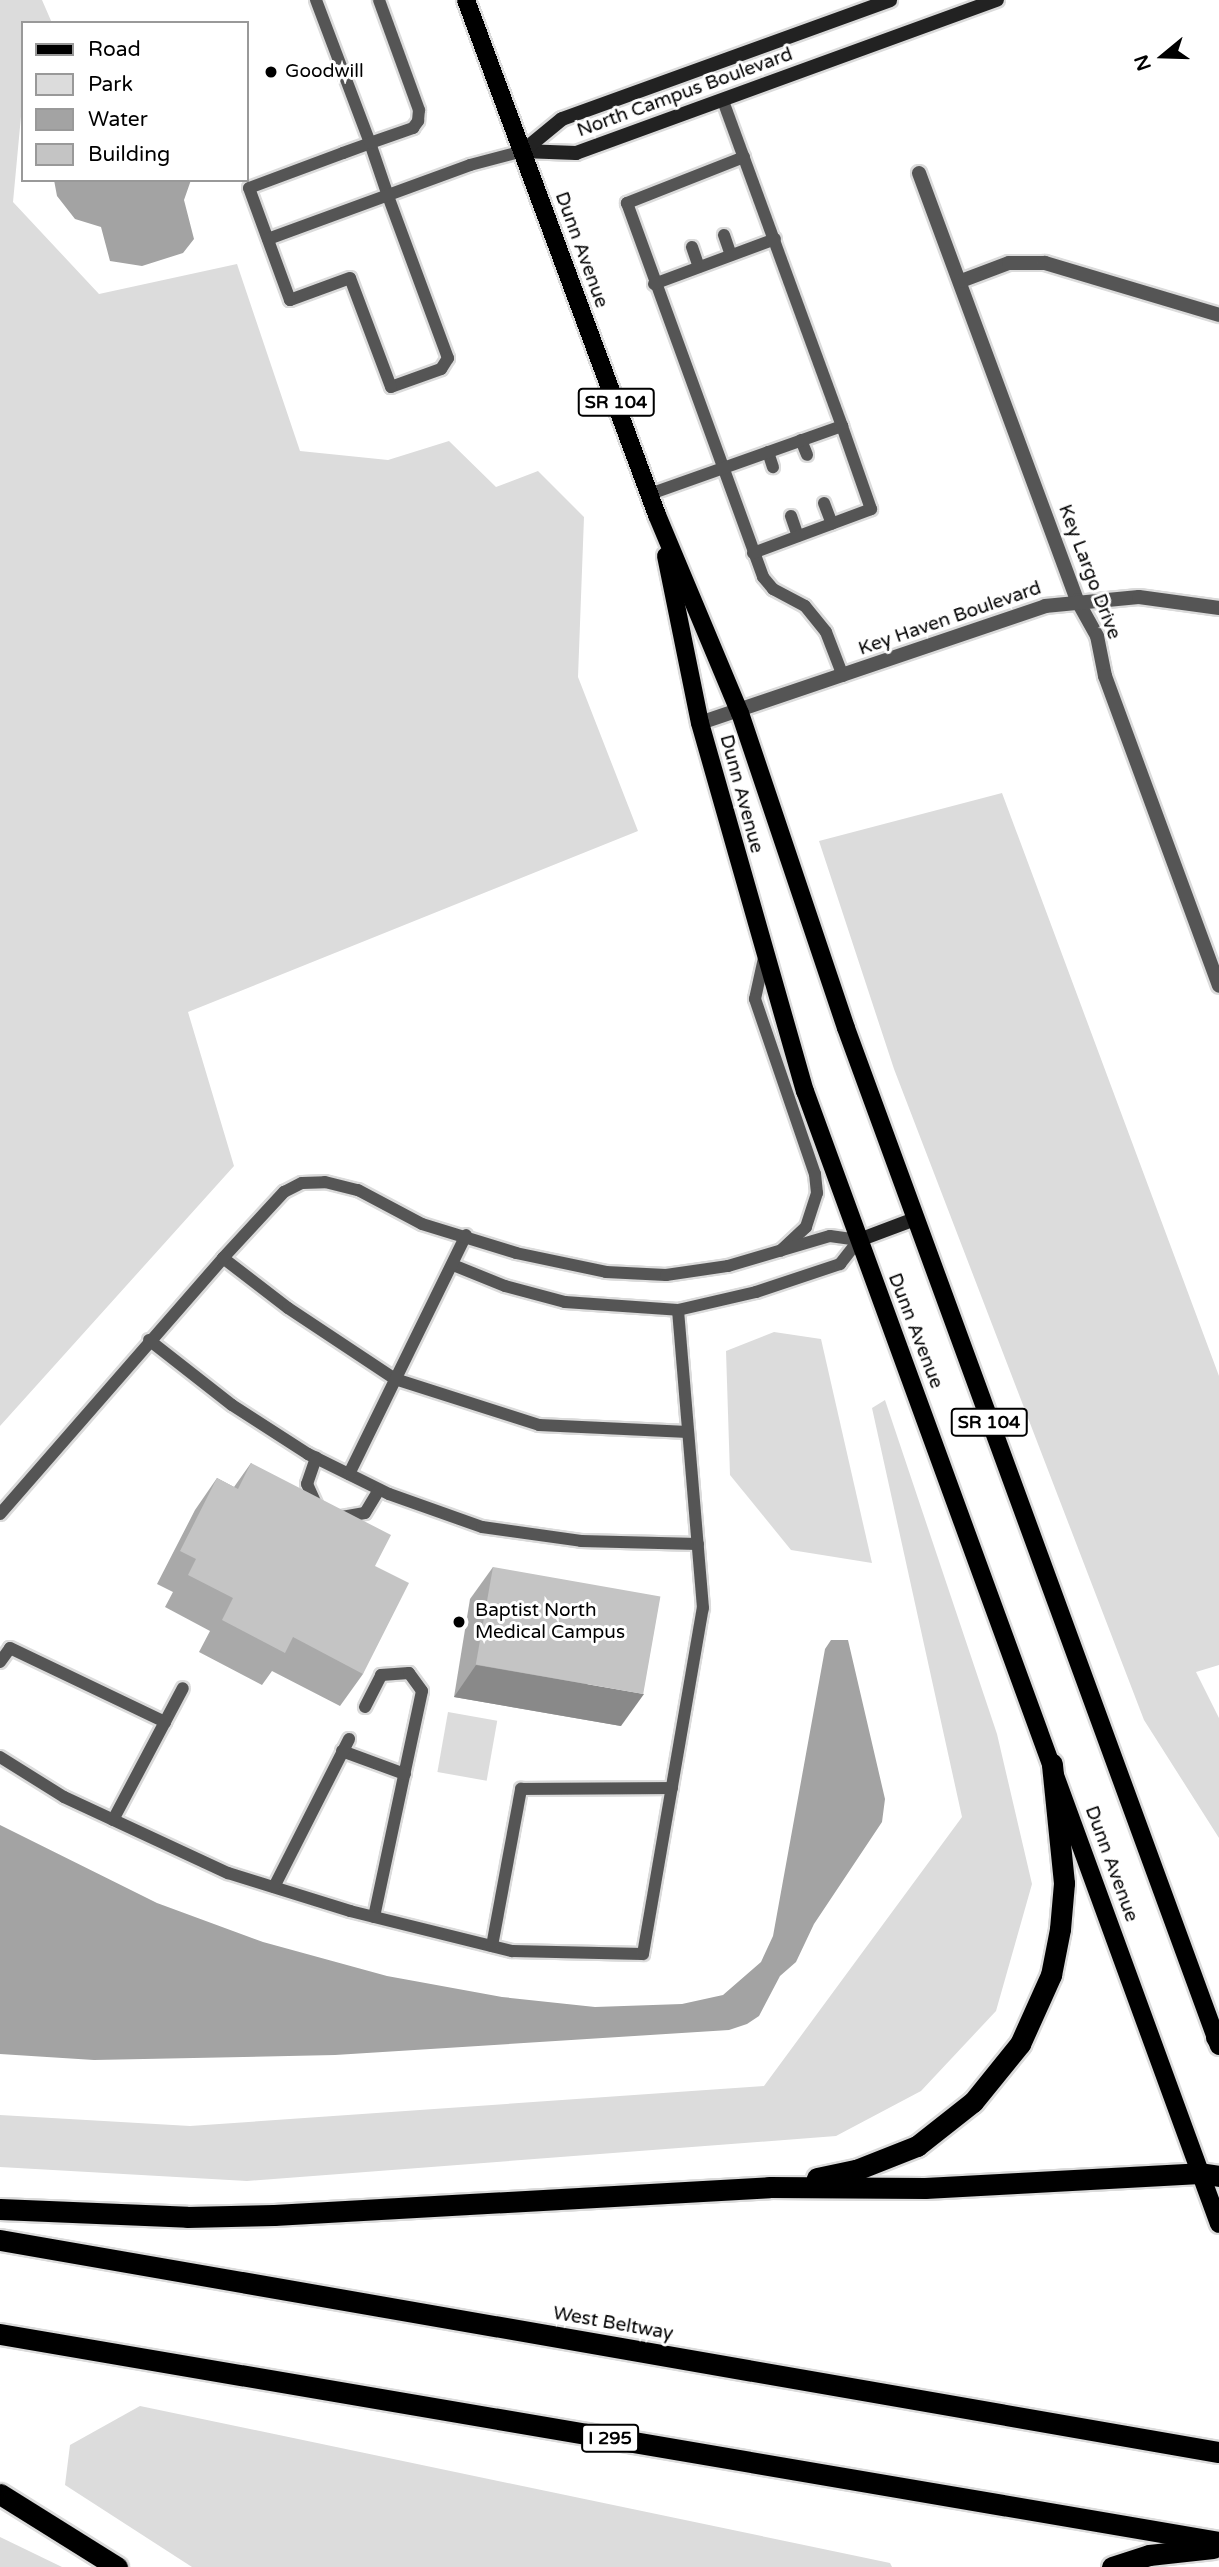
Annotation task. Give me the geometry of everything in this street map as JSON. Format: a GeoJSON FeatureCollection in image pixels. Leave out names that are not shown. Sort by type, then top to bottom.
{"type":"FeatureCollection","features":[{"type":"Feature","properties":{"kind":"highway"},"geometry":{"type":"LineString","coordinates":[[769,2187],[856,2170],[917,2146],[973,2102],[1020,2044],[1051,1975],[1060,1929],[1064,1883],[1052,1764]]}},
{"type":"Feature","properties":{"kind":"highway"},"geometry":{"type":"LineString","coordinates":[[0,2209],[187,2217],[274,2215],[769,2187],[925,2188],[1213,2172]]}},
{"type":"Feature","properties":{"kind":"highway","name":"West Beltway"},"geometry":{"type":"LineString","coordinates":[[0,2240],[1212,2451]]}},
{"type":"Feature","properties":{"kind":"highway","name":"I 295"},"geometry":{"type":"LineString","coordinates":[[0,2334],[1219,2545]]}},
{"type":"Feature","properties":{"kind":"highway"},"geometry":{"type":"LineString","coordinates":[[0,2494],[117,2567]]}},
{"type":"Feature","properties":{"kind":"highway"},"geometry":{"type":"LineString","coordinates":[[1112,2567],[1149,2555],[1219,2545]]}},
{"type":"Feature","properties":{"kind":"main road","name":"Dunn Avenue"},"geometry":{"type":"LineString","coordinates":[[466,0],[657,515],[740,713],[915,1219],[1218,2041]]}},
{"type":"Feature","properties":{"kind":"main road","name":"Dunn Avenue"},"geometry":{"type":"LineString","coordinates":[[657,515],[701,723],[764,958],[859,1240],[1052,1764],[1213,2172],[1219,2224]]}},
{"type":"Feature","properties":{"kind":"street","name":"North Campus Boulevard"},"geometry":{"type":"LineString","coordinates":[[523,152],[562,119],[890,0]]}},
{"type":"Feature","properties":{"kind":"street","name":"North Campus Boulevard"},"geometry":{"type":"LineString","coordinates":[[523,152],[576,153],[997,0]]}},
{"type":"Feature","properties":{"kind":"street","name":"Key Largo Drive"},"geometry":{"type":"LineString","coordinates":[[919,173],[1077,600],[1097,636],[1105,676],[1219,986]]}},
{"type":"Feature","properties":{"kind":"street"},"geometry":{"type":"LineString","coordinates":[[961,281],[1009,263],[1045,262],[1219,315]]}},
{"type":"Feature","properties":{"kind":"street","name":"Key Haven Boulevard"},"geometry":{"type":"LineString","coordinates":[[701,723],[740,713],[1006,617],[1077,600],[1139,597],[1219,607]]}},
{"type":"Feature","properties":{"kind":"street"},"geometry":{"type":"LineString","coordinates":[[859,1240],[915,1219]]}},
{"type":"Feature","properties":{"kind":"lane"},"geometry":{"type":"LineString","coordinates":[[316,0],[369,143],[388,196],[449,358],[442,369],[391,387],[350,278],[290,300],[249,188],[369,143],[413,128],[418,121],[419,110],[379,0]]}},
{"type":"Feature","properties":{"kind":"lane"},"geometry":{"type":"LineString","coordinates":[[723,100],[871,509],[753,553]]}},
{"type":"Feature","properties":{"kind":"lane"},"geometry":{"type":"LineString","coordinates":[[268,239],[523,152]]}},
{"type":"Feature","properties":{"kind":"lane"},"geometry":{"type":"LineString","coordinates":[[744,157],[627,203],[753,553],[773,589],[805,606],[826,632],[843,676]]}},
{"type":"Feature","properties":{"kind":"lane"},"geometry":{"type":"LineString","coordinates":[[703,173],[708,188]]}},
{"type":"Feature","properties":{"kind":"lane"},"geometry":{"type":"LineString","coordinates":[[670,186],[675,199]]}},
{"type":"Feature","properties":{"kind":"lane"},"geometry":{"type":"LineString","coordinates":[[724,234],[731,255]]}},
{"type":"Feature","properties":{"kind":"lane"},"geometry":{"type":"LineString","coordinates":[[654,284],[775,239]]}},
{"type":"Feature","properties":{"kind":"lane"},"geometry":{"type":"LineString","coordinates":[[692,247],[699,267]]}},
{"type":"Feature","properties":{"kind":"lane"},"geometry":{"type":"LineString","coordinates":[[650,494],[842,426]]}},
{"type":"Feature","properties":{"kind":"lane"},"geometry":{"type":"LineString","coordinates":[[801,440],[807,455]]}},
{"type":"Feature","properties":{"kind":"lane"},"geometry":{"type":"LineString","coordinates":[[768,452],[773,467]]}},
{"type":"Feature","properties":{"kind":"lane"},"geometry":{"type":"LineString","coordinates":[[824,503],[832,524]]}},
{"type":"Feature","properties":{"kind":"lane"},"geometry":{"type":"LineString","coordinates":[[791,516],[797,536]]}},
{"type":"Feature","properties":{"kind":"lane"},"geometry":{"type":"LineString","coordinates":[[764,958],[755,999],[815,1174],[817,1193],[806,1227],[778,1254]]}},
{"type":"Feature","properties":{"kind":"lane"},"geometry":{"type":"LineString","coordinates":[[0,1514],[149,1340],[261,1216],[293,1187],[325,1182],[387,1202],[422,1224],[466,1234],[516,1253],[606,1272],[666,1275],[778,1254],[830,1236],[859,1240]]}},
{"type":"Feature","properties":{"kind":"lane"},"geometry":{"type":"LineString","coordinates":[[349,1474],[466,1234]]}},
{"type":"Feature","properties":{"kind":"lane"},"geometry":{"type":"LineString","coordinates":[[453,1265],[505,1286],[565,1301],[678,1310],[756,1292],[839,1264],[859,1240]]}},
{"type":"Feature","properties":{"kind":"lane"},"geometry":{"type":"LineString","coordinates":[[223,1258],[288,1308],[395,1379],[539,1425],[688,1432]]}},
{"type":"Feature","properties":{"kind":"lane"},"geometry":{"type":"LineString","coordinates":[[0,1756],[64,1797],[228,1873],[374,1917],[512,1951],[643,1954],[703,1608],[678,1310]]}},
{"type":"Feature","properties":{"kind":"lane"},"geometry":{"type":"LineString","coordinates":[[149,1340],[232,1405],[316,1458],[379,1490],[482,1527],[581,1542],[698,1545]]}},
{"type":"Feature","properties":{"kind":"lane"},"geometry":{"type":"LineString","coordinates":[[316,1458],[307,1484],[316,1504]]}},
{"type":"Feature","properties":{"kind":"lane"},"geometry":{"type":"LineString","coordinates":[[342,1517],[365,1513],[379,1490]]}},
{"type":"Feature","properties":{"kind":"lane"},"geometry":{"type":"LineString","coordinates":[[0,1662],[10,1648],[165,1722]]}},
{"type":"Feature","properties":{"kind":"lane"},"geometry":{"type":"LineString","coordinates":[[365,1707],[381,1675],[409,1674],[422,1691],[374,1917]]}},
{"type":"Feature","properties":{"kind":"lane"},"geometry":{"type":"LineString","coordinates":[[113,1819],[183,1688]]}},
{"type":"Feature","properties":{"kind":"lane"},"geometry":{"type":"LineString","coordinates":[[274,1887],[349,1739]]}},
{"type":"Feature","properties":{"kind":"lane"},"geometry":{"type":"LineString","coordinates":[[342,1751],[404,1774]]}},
{"type":"Feature","properties":{"kind":"lane"},"geometry":{"type":"LineString","coordinates":[[492,1946],[521,1789],[672,1788]]}},
{"type":"Feature","properties":{"kind":"green space"},"geometry":{"type":"Polygon","coordinates":[[[0,0],[42,0],[51,21],[21,21],[21,116],[13,202],[99,294],[237,264],[300,451],[388,460],[449,441],[496,487],[538,471],[584,517],[578,677],[638,831],[188,1012],[234,1166],[0,1426],[0,0]]]}},
{"type":"Feature","properties":{"kind":"green space"},"geometry":{"type":"Polygon","coordinates":[[[1002,793],[1219,1376],[1219,1665],[1196,1672],[1219,1718],[1219,1838],[1144,1720],[894,1069],[819,841],[1002,793]]]}},
{"type":"Feature","properties":{"kind":"green space"},"geometry":{"type":"Polygon","coordinates":[[[774,1332],[821,1339],[872,1563],[791,1550],[730,1475],[726,1351],[774,1332]]]}},
{"type":"Feature","properties":{"kind":"green space"},"geometry":{"type":"Polygon","coordinates":[[[885,1400],[997,1734],[1032,1884],[996,2011],[921,2091],[836,2136],[247,2181],[0,2167],[0,2115],[190,2126],[764,2086],[962,1817],[872,1408],[885,1400]]]}},
{"type":"Feature","properties":{"kind":"green space"},"geometry":{"type":"Polygon","coordinates":[[[448,1712],[497,1721],[487,1781],[437,1772],[448,1712]]]}},
{"type":"Feature","properties":{"kind":"green space"},"geometry":{"type":"Polygon","coordinates":[[[140,2406],[890,2563],[892,2567],[192,2567],[65,2485],[70,2445],[140,2406]]]}},
{"type":"Feature","properties":{"kind":"green space"},"geometry":{"type":"Polygon","coordinates":[[[0,2537],[62,2567],[0,2567],[0,2537]]]}},
{"type":"Feature","properties":{"kind":"water"},"geometry":{"type":"Polygon","coordinates":[[[54,182],[190,182],[184,200],[194,239],[183,253],[142,266],[110,261],[101,227],[75,219],[57,196],[54,182]]]}},
{"type":"Feature","properties":{"kind":"water"},"geometry":{"type":"Polygon","coordinates":[[[831,1640],[848,1640],[885,1799],[882,1822],[814,1924],[796,1962],[780,1976],[759,2016],[747,2024],[729,2030],[335,2055],[94,2060],[0,2054],[0,1825],[157,1903],[263,1942],[387,1976],[502,1997],[595,2007],[682,2004],[723,1995],[761,1962],[773,1936],[825,1649],[831,1640]]]}},
{"type":"Feature","properties":{"kind":"building"},"geometry":{"type":"Polygon","coordinates":[[[251,1463],[391,1535],[375,1566],[409,1583],[363,1674],[293,1637],[285,1653],[222,1620],[233,1598],[188,1575],[196,1559],[180,1551],[217,1478],[238,1489],[251,1463]]]}},
{"type":"Feature","properties":{"kind":"building"},"geometry":{"type":"Polygon","coordinates":[[[493,1567],[660,1597],[643,1694],[476,1664],[493,1567]]]}},
{"type":"Feature","properties":{"kind":"place","name":"Goodwill"},"geometry":{"type":"Point","coordinates":[271,72]}},
{"type":"Feature","properties":{"kind":"place","name":"Baptist North Medical Campus"},"geometry":{"type":"Point","coordinates":[459,1622]}}]}
